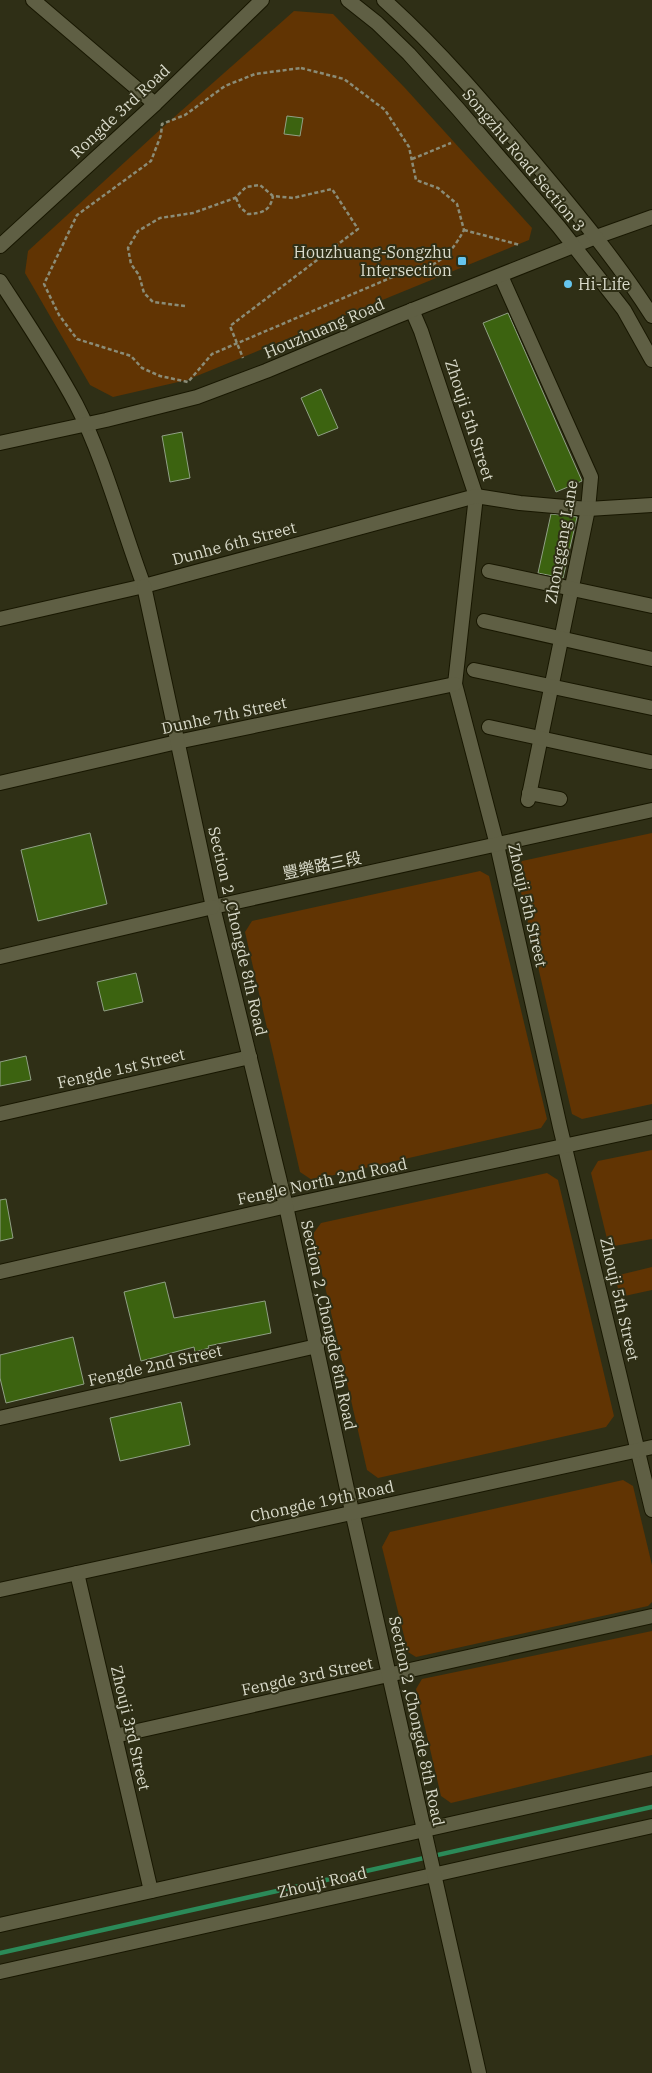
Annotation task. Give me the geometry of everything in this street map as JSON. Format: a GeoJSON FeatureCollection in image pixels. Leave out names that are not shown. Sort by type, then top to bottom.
{"type":"FeatureCollection","features":[{"type":"Feature","properties":{"kind":"street"},"geometry":{"type":"LineString","coordinates":[[33,0],[155,104]]}},
{"type":"Feature","properties":{"kind":"street","name":"Rongde 3rd Road"},"geometry":{"type":"LineString","coordinates":[[0,246],[155,104],[262,0]]}},
{"type":"Feature","properties":{"kind":"street","name":"Songzhu Road Section 3"},"geometry":{"type":"LineString","coordinates":[[348,0],[377,23],[409,54],[575,246],[624,310],[652,360]]}},
{"type":"Feature","properties":{"kind":"street","name":"Songzhu Road Section 3"},"geometry":{"type":"LineString","coordinates":[[384,0],[456,71],[596,237],[634,288],[652,316]]}},
{"type":"Feature","properties":{"kind":"street","name":"Houzhuang Road"},"geometry":{"type":"LineString","coordinates":[[0,442],[197,397],[266,371],[412,310],[596,237],[652,217]]}},
{"type":"Feature","properties":{"kind":"street","name":"Zhonggang Lane"},"geometry":{"type":"LineString","coordinates":[[501,276],[591,477],[588,509],[529,797],[560,799]]}},
{"type":"Feature","properties":{"kind":"street","name":"Section 2 ,Chongde 8th Road"},"geometry":{"type":"LineString","coordinates":[[0,281],[42,346],[76,405],[94,445],[144,586],[213,907],[286,1206],[423,1829],[479,2073]]}},
{"type":"Feature","properties":{"kind":"street","name":"Zhouji 5th Street"},"geometry":{"type":"LineString","coordinates":[[412,310],[421,331],[476,496],[455,684],[497,845],[652,1510]]}},
{"type":"Feature","properties":{"kind":"street"},"geometry":{"type":"LineString","coordinates":[[476,496],[520,503],[588,509],[652,505]]}},
{"type":"Feature","properties":{"kind":"street","name":"Dunhe 6th Street"},"geometry":{"type":"LineString","coordinates":[[0,618],[144,586],[476,496]]}},
{"type":"Feature","properties":{"kind":"street"},"geometry":{"type":"LineString","coordinates":[[489,571],[652,606]]}},
{"type":"Feature","properties":{"kind":"street"},"geometry":{"type":"LineString","coordinates":[[484,621],[652,659]]}},
{"type":"Feature","properties":{"kind":"street"},"geometry":{"type":"LineString","coordinates":[[474,670],[652,708]]}},
{"type":"Feature","properties":{"kind":"street","name":"Dunhe 7th Street"},"geometry":{"type":"LineString","coordinates":[[0,783],[177,742],[455,684]]}},
{"type":"Feature","properties":{"kind":"street"},"geometry":{"type":"LineString","coordinates":[[489,727],[650,762]]}},
{"type":"Feature","properties":{"kind":"street","name":"豐樂路三段"},"geometry":{"type":"LineString","coordinates":[[0,957],[213,907],[652,810]]}},
{"type":"Feature","properties":{"kind":"street","name":"Fengde 1st Street"},"geometry":{"type":"LineString","coordinates":[[0,1114],[250,1057]]}},
{"type":"Feature","properties":{"kind":"street","name":"Fengle North 2nd Road"},"geometry":{"type":"LineString","coordinates":[[0,1272],[286,1206],[652,1127]]}},
{"type":"Feature","properties":{"kind":"street","name":"Fengde 2nd Street"},"geometry":{"type":"LineString","coordinates":[[0,1418],[317,1346]]}},
{"type":"Feature","properties":{"kind":"street","name":"Chongde 19th Road"},"geometry":{"type":"LineString","coordinates":[[0,1590],[652,1447]]}},
{"type":"Feature","properties":{"kind":"street","name":"Zhouji 3rd Street"},"geometry":{"type":"LineString","coordinates":[[77,1573],[151,1891]]}},
{"type":"Feature","properties":{"kind":"street","name":"Fengde 3rd Street"},"geometry":{"type":"LineString","coordinates":[[115,1736],[652,1616]]}},
{"type":"Feature","properties":{"kind":"street","name":"Zhouji Road"},"geometry":{"type":"LineString","coordinates":[[0,1925],[652,1779]]}},
{"type":"Feature","properties":{"kind":"street","name":"Zhouji Road"},"geometry":{"type":"LineString","coordinates":[[0,1972],[431,1863],[652,1826]]}},
{"type":"Feature","properties":{"kind":"path"},"geometry":{"type":"LineString","coordinates":[[301,68],[344,80],[385,110],[409,147],[412,159],[416,180],[438,188],[457,204],[464,230],[455,247],[440,262],[419,271],[402,273],[212,354],[188,382],[160,376],[142,368],[131,356],[77,339],[59,315],[44,284],[77,214],[151,161],[161,135],[162,124],[186,115],[225,86],[255,74],[301,68]]}},
{"type":"Feature","properties":{"kind":"path"},"geometry":{"type":"LineString","coordinates":[[412,159],[451,143]]}},
{"type":"Feature","properties":{"kind":"path"},"geometry":{"type":"LineString","coordinates":[[184,306],[153,302],[144,293],[139,275],[131,264],[128,248],[138,231],[160,218],[193,213],[235,198],[246,187],[260,185],[273,196],[293,198],[332,189],[358,229],[230,326],[243,358]]}},
{"type":"Feature","properties":{"kind":"path"},"geometry":{"type":"LineString","coordinates":[[235,198],[240,207],[248,214],[262,213],[271,206],[273,196]]}},
{"type":"Feature","properties":{"kind":"path"},"geometry":{"type":"LineString","coordinates":[[464,230],[520,245]]}},
{"type":"Feature","properties":{"kind":"shaded area"},"geometry":{"type":"Polygon","coordinates":[[[294,11],[333,14],[405,88],[532,228],[529,240],[187,380],[113,397],[90,385],[25,273],[28,251],[163,127],[294,11]]]}},
{"type":"Feature","properties":{"kind":"shaded area"},"geometry":{"type":"Polygon","coordinates":[[[652,833],[652,1104],[582,1119],[572,1114],[516,871],[522,861],[652,833]]]}},
{"type":"Feature","properties":{"kind":"shaded area"},"geometry":{"type":"Polygon","coordinates":[[[480,871],[489,876],[547,1119],[541,1128],[312,1180],[300,1172],[245,932],[252,921],[480,871]]]}},
{"type":"Feature","properties":{"kind":"shaded area"},"geometry":{"type":"Polygon","coordinates":[[[652,1150],[652,1239],[609,1247],[591,1173],[598,1161],[652,1150]]]}},
{"type":"Feature","properties":{"kind":"shaded area"},"geometry":{"type":"Polygon","coordinates":[[[547,1173],[558,1180],[614,1416],[606,1427],[378,1478],[367,1470],[313,1234],[321,1223],[547,1173]]]}},
{"type":"Feature","properties":{"kind":"shaded area"},"geometry":{"type":"Polygon","coordinates":[[[652,1267],[652,1290],[620,1297],[615,1276],[652,1267]]]}},
{"type":"Feature","properties":{"kind":"shaded area"},"geometry":{"type":"Polygon","coordinates":[[[623,1480],[633,1486],[652,1565],[652,1602],[648,1606],[416,1657],[408,1652],[382,1547],[390,1532],[623,1480]]]}},
{"type":"Feature","properties":{"kind":"shaded area"},"geometry":{"type":"Polygon","coordinates":[[[652,1631],[652,1755],[451,1803],[441,1796],[416,1689],[422,1679],[652,1631]]]}},
{"type":"Feature","properties":{"kind":"building"},"geometry":{"type":"Polygon","coordinates":[[[287,116],[303,118],[300,136],[284,134],[287,116]]]}},
{"type":"Feature","properties":{"kind":"building"},"geometry":{"type":"Polygon","coordinates":[[[508,313],[582,481],[556,492],[483,323],[508,313]]]}},
{"type":"Feature","properties":{"kind":"building"},"geometry":{"type":"Polygon","coordinates":[[[321,389],[338,428],[318,436],[301,398],[321,389]]]}},
{"type":"Feature","properties":{"kind":"building"},"geometry":{"type":"Polygon","coordinates":[[[182,432],[190,478],[170,482],[162,436],[182,432]]]}},
{"type":"Feature","properties":{"kind":"building"},"geometry":{"type":"Polygon","coordinates":[[[551,514],[577,517],[563,578],[538,573],[551,514]]]}},
{"type":"Feature","properties":{"kind":"building"},"geometry":{"type":"Polygon","coordinates":[[[90,833],[107,904],[38,921],[21,850],[90,833]]]}},
{"type":"Feature","properties":{"kind":"building"},"geometry":{"type":"Polygon","coordinates":[[[136,973],[143,1002],[104,1011],[97,982],[136,973]]]}},
{"type":"Feature","properties":{"kind":"building"},"geometry":{"type":"Polygon","coordinates":[[[26,1056],[31,1080],[0,1086],[0,1062],[26,1056]]]}},
{"type":"Feature","properties":{"kind":"building"},"geometry":{"type":"Polygon","coordinates":[[[6,1199],[13,1238],[0,1241],[0,1200],[6,1199]]]}},
{"type":"Feature","properties":{"kind":"building"},"geometry":{"type":"Polygon","coordinates":[[[165,1282],[174,1318],[265,1301],[271,1333],[208,1346],[209,1348],[195,1352],[194,1347],[141,1361],[124,1292],[165,1282]]]}},
{"type":"Feature","properties":{"kind":"building"},"geometry":{"type":"Polygon","coordinates":[[[73,1337],[84,1384],[6,1403],[0,1378],[0,1355],[73,1337]]]}},
{"type":"Feature","properties":{"kind":"building"},"geometry":{"type":"Polygon","coordinates":[[[181,1402],[190,1445],[120,1461],[110,1418],[181,1402]]]}},
{"type":"Feature","properties":{"kind":"waterway"},"geometry":{"type":"LineString","coordinates":[[0,1953],[652,1807]]}},
{"type":"Feature","properties":{"kind":"place","name":"Houzhuang-Songzhu Intersection"},"geometry":{"type":"Point","coordinates":[462,261]}},
{"type":"Feature","properties":{"kind":"place","name":"Hi-Life"},"geometry":{"type":"Point","coordinates":[568,284]}}]}
